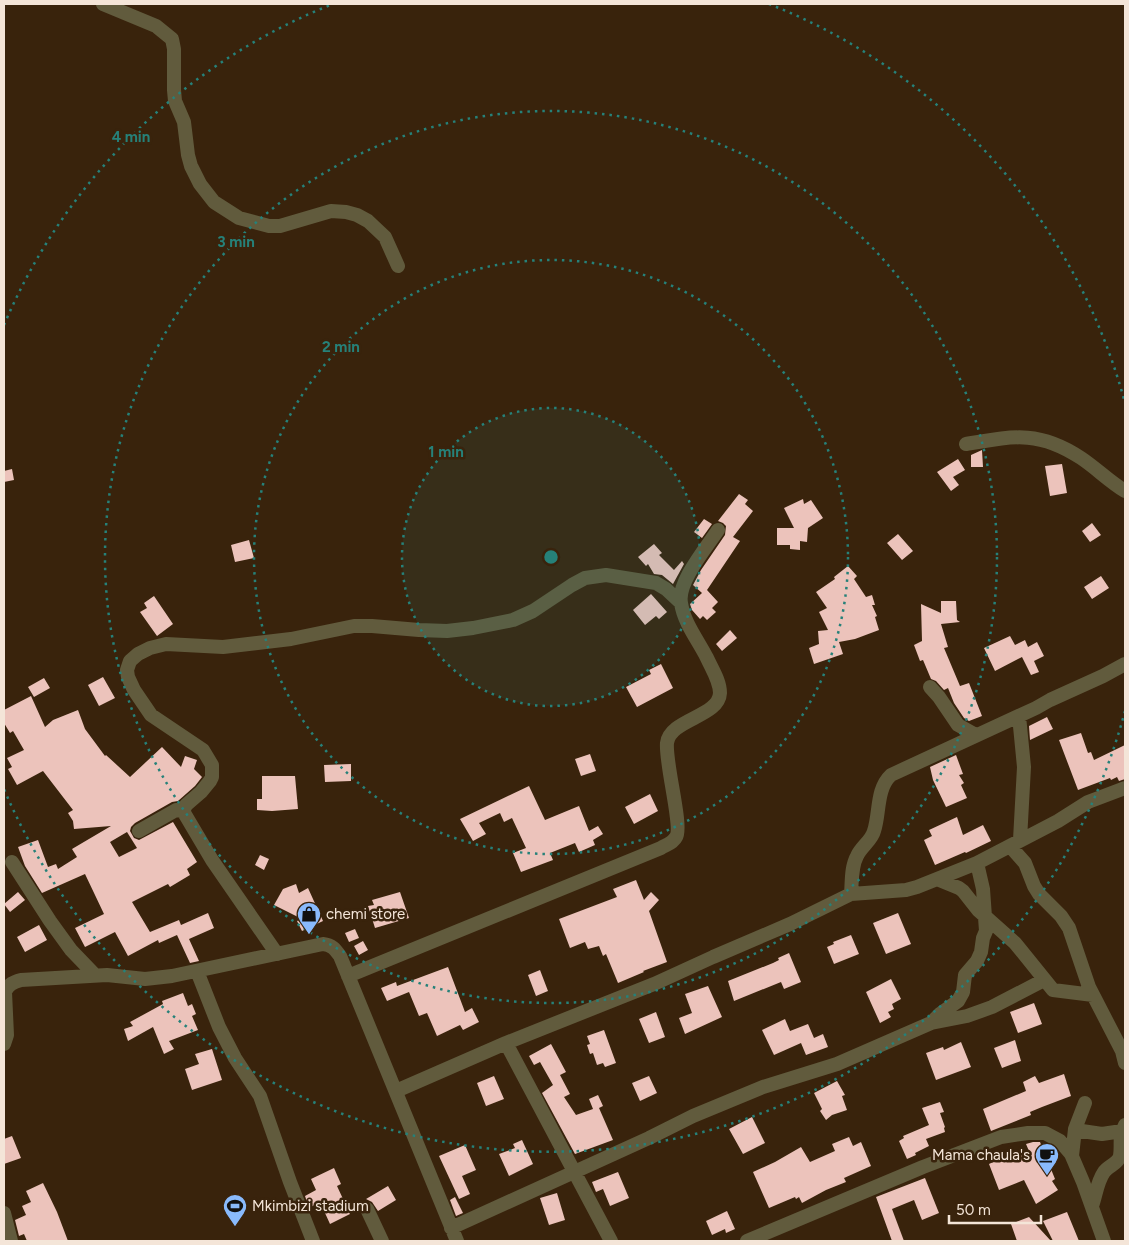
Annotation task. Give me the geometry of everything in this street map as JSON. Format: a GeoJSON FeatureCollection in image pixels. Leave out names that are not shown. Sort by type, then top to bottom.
{"type":"FeatureCollection","features":[{"type":"Feature","properties":{"kind":"street"},"geometry":{"type":"LineString","coordinates":[[103,4],[156,26],[172,39],[174,49],[173,76],[175,101],[184,122],[188,155],[200,184],[214,202],[239,218],[269,226],[280,226],[331,211],[357,215],[368,221],[385,237],[398,266]]}},
{"type":"Feature","properties":{"kind":"street"},"geometry":{"type":"LineString","coordinates":[[966,444],[1005,437],[1033,437],[1063,447],[1075,454],[1125,491]]}},
{"type":"Feature","properties":{"kind":"street"},"geometry":{"type":"LineString","coordinates":[[348,976],[661,848],[677,837],[678,824],[667,756],[668,739],[672,733],[686,722],[715,706],[720,694],[717,679],[689,626],[680,603],[680,595],[683,585],[718,530]]}},
{"type":"Feature","properties":{"kind":"street"},"geometry":{"type":"LineString","coordinates":[[183,811],[186,805],[210,782],[212,765],[202,750],[151,715],[134,690],[127,670],[130,661],[138,654],[150,648],[166,644],[223,646],[291,639],[354,626],[438,631],[473,628],[513,620],[533,611],[586,578],[606,575],[656,583],[666,589],[680,603]]}},
{"type":"Feature","properties":{"kind":"street"},"geometry":{"type":"LineString","coordinates":[[851,894],[854,862],[874,833],[881,794],[888,778],[899,770],[934,757],[1125,664]]}},
{"type":"Feature","properties":{"kind":"street"},"geometry":{"type":"LineString","coordinates":[[930,687],[958,725],[976,735]]}},
{"type":"Feature","properties":{"kind":"street"},"geometry":{"type":"LineString","coordinates":[[1019,716],[1024,767],[1015,843],[1039,894],[1061,916],[1069,928],[1093,995],[1122,1051],[1125,1063]]}},
{"type":"Feature","properties":{"kind":"street"},"geometry":{"type":"LineString","coordinates":[[396,1091],[506,1043],[654,984],[790,924],[851,894],[906,890],[977,863],[1058,821],[1088,802],[1125,788]]}},
{"type":"Feature","properties":{"kind":"street"},"geometry":{"type":"LineString","coordinates":[[139,831],[176,810],[183,811]]}},
{"type":"Feature","properties":{"kind":"street"},"geometry":{"type":"LineString","coordinates":[[183,811],[217,868],[277,954]]}},
{"type":"Feature","properties":{"kind":"street"},"geometry":{"type":"LineString","coordinates":[[12,862],[71,950],[95,975]]}},
{"type":"Feature","properties":{"kind":"street"},"geometry":{"type":"LineString","coordinates":[[931,1023],[940,1014],[956,1005],[961,996],[964,975],[977,961],[981,952],[986,931],[983,889],[977,863]]}},
{"type":"Feature","properties":{"kind":"street"},"geometry":{"type":"LineString","coordinates":[[938,879],[959,888],[984,915],[1015,943],[1053,990],[1093,995]]}},
{"type":"Feature","properties":{"kind":"street"},"geometry":{"type":"LineString","coordinates":[[4,1044],[8,1035],[5,992],[6,988],[12,983],[27,979],[107,974],[145,979],[197,971],[327,944],[334,948],[340,956],[458,1241]]}},
{"type":"Feature","properties":{"kind":"street"},"geometry":{"type":"LineString","coordinates":[[197,971],[219,1026],[235,1058],[260,1096],[313,1241]]}},
{"type":"Feature","properties":{"kind":"street"},"geometry":{"type":"LineString","coordinates":[[451,1228],[728,1101],[763,1087],[837,1064],[931,1023],[967,1016],[992,1007],[1044,980]]}},
{"type":"Feature","properties":{"kind":"street"},"geometry":{"type":"LineString","coordinates":[[506,1043],[611,1241]]}},
{"type":"Feature","properties":{"kind":"street"},"geometry":{"type":"LineString","coordinates":[[1072,1156],[1075,1130],[1085,1103]]}},
{"type":"Feature","properties":{"kind":"street"},"geometry":{"type":"LineString","coordinates":[[1075,1130],[1102,1134],[1124,1128]]}},
{"type":"Feature","properties":{"kind":"street"},"geometry":{"type":"LineString","coordinates":[[1092,1206],[1098,1184],[1104,1172],[1117,1162],[1120,1156],[1120,1136],[1124,1128]]}},
{"type":"Feature","properties":{"kind":"street"},"geometry":{"type":"LineString","coordinates":[[747,1241],[923,1167],[1001,1137],[1028,1133],[1045,1133],[1060,1140],[1072,1156],[1104,1241]]}},
{"type":"Feature","properties":{"kind":"street"},"geometry":{"type":"LineString","coordinates":[[368,1208],[382,1241]]}},
{"type":"Feature","properties":{"kind":"street"},"geometry":{"type":"LineString","coordinates":[[4,1213],[11,1241]]}},
{"type":"Feature","properties":{"kind":"building"},"geometry":{"type":"Polygon","coordinates":[[[982,450],[983,467],[971,467],[971,455],[982,450]]]}},
{"type":"Feature","properties":{"kind":"building"},"geometry":{"type":"Polygon","coordinates":[[[958,459],[965,470],[953,477],[959,485],[951,491],[937,472],[958,459]]]}},
{"type":"Feature","properties":{"kind":"building"},"geometry":{"type":"Polygon","coordinates":[[[1062,464],[1067,493],[1050,496],[1045,466],[1062,464]]]}},
{"type":"Feature","properties":{"kind":"building"},"geometry":{"type":"Polygon","coordinates":[[[12,469],[14,480],[4,482],[4,471],[12,469]]]}},
{"type":"Feature","properties":{"kind":"building"},"geometry":{"type":"Polygon","coordinates":[[[739,494],[748,500],[745,504],[753,511],[733,537],[740,541],[707,590],[718,602],[712,608],[716,612],[707,620],[703,616],[700,619],[692,610],[690,604],[702,593],[693,585],[725,535],[726,526],[718,521],[739,494]]]}},
{"type":"Feature","properties":{"kind":"building"},"geometry":{"type":"Polygon","coordinates":[[[803,499],[804,504],[811,500],[823,518],[808,528],[807,542],[800,541],[800,550],[790,549],[790,545],[777,545],[777,528],[794,528],[784,508],[803,499]]]}},
{"type":"Feature","properties":{"kind":"building"},"geometry":{"type":"Polygon","coordinates":[[[704,519],[712,524],[702,538],[694,532],[704,519]]]}},
{"type":"Feature","properties":{"kind":"building"},"geometry":{"type":"Polygon","coordinates":[[[1092,523],[1101,535],[1090,542],[1082,531],[1092,523]]]}},
{"type":"Feature","properties":{"kind":"building"},"geometry":{"type":"Polygon","coordinates":[[[898,534],[913,551],[902,560],[887,543],[898,534]]]}},
{"type":"Feature","properties":{"kind":"building"},"geometry":{"type":"Polygon","coordinates":[[[249,540],[254,558],[235,562],[231,545],[249,540]]]}},
{"type":"Feature","properties":{"kind":"building"},"geometry":{"type":"Polygon","coordinates":[[[654,544],[662,553],[659,555],[674,570],[682,561],[684,564],[673,584],[662,575],[654,574],[648,564],[646,566],[638,557],[654,544]]]}},
{"type":"Feature","properties":{"kind":"building"},"geometry":{"type":"Polygon","coordinates":[[[848,566],[857,576],[854,579],[866,597],[872,595],[875,605],[872,605],[877,616],[875,617],[879,630],[855,639],[839,642],[843,654],[814,664],[809,648],[819,644],[818,631],[828,630],[819,612],[827,608],[816,592],[835,579],[834,577],[848,566]]]}},
{"type":"Feature","properties":{"kind":"building"},"geometry":{"type":"Polygon","coordinates":[[[1101,576],[1109,588],[1092,599],[1084,587],[1101,576]]]}},
{"type":"Feature","properties":{"kind":"building"},"geometry":{"type":"Polygon","coordinates":[[[651,594],[667,612],[659,619],[656,616],[645,625],[633,610],[651,594]]]}},
{"type":"Feature","properties":{"kind":"building"},"geometry":{"type":"Polygon","coordinates":[[[154,596],[173,624],[157,636],[140,612],[147,608],[144,603],[154,596]]]}},
{"type":"Feature","properties":{"kind":"building"},"geometry":{"type":"Polygon","coordinates":[[[941,601],[956,601],[957,620],[960,622],[941,624],[948,647],[944,648],[960,686],[969,683],[982,716],[969,721],[964,718],[954,703],[948,688],[944,690],[936,681],[931,679],[923,660],[920,661],[914,645],[922,641],[921,604],[941,613],[941,601]]]}},
{"type":"Feature","properties":{"kind":"building"},"geometry":{"type":"Polygon","coordinates":[[[730,630],[737,638],[722,651],[716,644],[730,630]]]}},
{"type":"Feature","properties":{"kind":"building"},"geometry":{"type":"Polygon","coordinates":[[[1010,636],[1015,645],[1025,640],[1028,647],[1037,642],[1044,656],[1034,661],[1039,672],[1031,675],[1022,657],[995,671],[984,648],[1010,636]]]}},
{"type":"Feature","properties":{"kind":"building"},"geometry":{"type":"Polygon","coordinates":[[[661,664],[673,688],[637,707],[626,687],[651,674],[649,670],[661,664]]]}},
{"type":"Feature","properties":{"kind":"building"},"geometry":{"type":"Polygon","coordinates":[[[103,677],[115,698],[99,706],[88,685],[103,677]]]}},
{"type":"Feature","properties":{"kind":"building"},"geometry":{"type":"Polygon","coordinates":[[[44,678],[50,688],[34,697],[28,687],[44,678]]]}},
{"type":"Feature","properties":{"kind":"building"},"geometry":{"type":"Polygon","coordinates":[[[31,696],[45,727],[53,720],[78,710],[85,729],[105,756],[130,777],[162,747],[181,767],[185,756],[197,760],[194,769],[202,777],[195,786],[178,801],[172,802],[135,823],[130,831],[134,838],[139,840],[173,822],[197,862],[187,869],[190,875],[170,887],[168,884],[132,902],[150,932],[179,920],[181,925],[208,913],[214,928],[189,939],[199,961],[190,963],[177,935],[159,943],[158,940],[128,956],[115,932],[85,947],[75,928],[104,914],[85,874],[42,893],[25,866],[18,847],[38,840],[48,867],[56,864],[58,869],[77,857],[72,849],[111,826],[74,829],[73,821],[68,813],[73,810],[43,771],[17,785],[8,769],[12,767],[7,758],[24,750],[13,731],[10,733],[4,723],[4,710],[31,696]],[[127,832],[110,842],[119,857],[137,848],[127,832]]]}},
{"type":"Feature","properties":{"kind":"building"},"geometry":{"type":"Polygon","coordinates":[[[1047,717],[1053,729],[1030,740],[1029,726],[1047,717]]]}},
{"type":"Feature","properties":{"kind":"building"},"geometry":{"type":"Polygon","coordinates":[[[1081,733],[1088,753],[1091,752],[1094,760],[1125,745],[1125,779],[1119,781],[1117,777],[1111,780],[1110,778],[1078,790],[1059,740],[1081,733]]]}},
{"type":"Feature","properties":{"kind":"building"},"geometry":{"type":"Polygon","coordinates":[[[590,754],[596,771],[581,776],[575,759],[590,754]]]}},
{"type":"Feature","properties":{"kind":"building"},"geometry":{"type":"Polygon","coordinates":[[[956,755],[963,774],[959,775],[964,783],[961,785],[967,798],[946,807],[933,780],[930,767],[956,755]]]}},
{"type":"Feature","properties":{"kind":"building"},"geometry":{"type":"Polygon","coordinates":[[[351,764],[351,781],[325,782],[324,765],[351,764]]]}},
{"type":"Feature","properties":{"kind":"building"},"geometry":{"type":"Polygon","coordinates":[[[262,776],[295,776],[298,809],[257,810],[257,799],[262,799],[262,776]]]}},
{"type":"Feature","properties":{"kind":"building"},"geometry":{"type":"Polygon","coordinates":[[[529,786],[545,820],[579,806],[589,831],[598,826],[603,834],[593,840],[595,845],[579,852],[575,843],[550,853],[553,860],[521,872],[513,853],[526,848],[512,818],[504,822],[500,813],[479,823],[486,834],[473,841],[460,819],[529,786]]]}},
{"type":"Feature","properties":{"kind":"building"},"geometry":{"type":"Polygon","coordinates":[[[650,794],[658,811],[634,824],[625,807],[650,794]]]}},
{"type":"Feature","properties":{"kind":"building"},"geometry":{"type":"Polygon","coordinates":[[[957,817],[963,835],[983,825],[991,841],[935,865],[924,840],[932,836],[929,830],[957,817]]]}},
{"type":"Feature","properties":{"kind":"building"},"geometry":{"type":"Polygon","coordinates":[[[260,855],[269,859],[264,870],[255,865],[260,855]]]}},
{"type":"Feature","properties":{"kind":"building"},"geometry":{"type":"Polygon","coordinates":[[[636,880],[644,900],[651,892],[659,900],[649,911],[667,962],[618,983],[606,954],[603,956],[599,946],[588,949],[585,942],[570,948],[559,919],[617,897],[613,889],[636,880]]]}},
{"type":"Feature","properties":{"kind":"building"},"geometry":{"type":"Polygon","coordinates":[[[296,884],[299,893],[308,888],[323,921],[302,931],[297,921],[302,919],[274,905],[283,889],[296,884]]]}},
{"type":"Feature","properties":{"kind":"building"},"geometry":{"type":"Polygon","coordinates":[[[18,892],[25,900],[10,912],[4,904],[18,892]]]}},
{"type":"Feature","properties":{"kind":"building"},"geometry":{"type":"Polygon","coordinates":[[[400,892],[409,918],[375,928],[368,906],[374,905],[372,900],[400,892]]]}},
{"type":"Feature","properties":{"kind":"building"},"geometry":{"type":"Polygon","coordinates":[[[898,913],[911,944],[886,954],[873,923],[898,913]]]}},
{"type":"Feature","properties":{"kind":"building"},"geometry":{"type":"Polygon","coordinates":[[[39,925],[47,940],[25,952],[17,937],[39,925]]]}},
{"type":"Feature","properties":{"kind":"building"},"geometry":{"type":"Polygon","coordinates":[[[355,929],[359,938],[349,942],[345,933],[355,929]]]}},
{"type":"Feature","properties":{"kind":"building"},"geometry":{"type":"Polygon","coordinates":[[[851,935],[859,954],[834,964],[827,947],[834,944],[833,942],[851,935]]]}},
{"type":"Feature","properties":{"kind":"building"},"geometry":{"type":"Polygon","coordinates":[[[363,941],[368,950],[359,955],[354,946],[363,941]]]}},
{"type":"Feature","properties":{"kind":"building"},"geometry":{"type":"Polygon","coordinates":[[[789,953],[801,982],[784,989],[781,982],[734,1001],[728,981],[773,963],[779,960],[778,958],[789,953]]]}},
{"type":"Feature","properties":{"kind":"building"},"geometry":{"type":"Polygon","coordinates":[[[448,967],[465,1012],[472,1008],[479,1022],[463,1030],[460,1025],[437,1036],[427,1013],[419,1016],[409,992],[387,1001],[381,988],[396,982],[397,986],[448,967]]]}},
{"type":"Feature","properties":{"kind":"building"},"geometry":{"type":"Polygon","coordinates":[[[540,970],[548,991],[536,996],[528,975],[540,970]]]}},
{"type":"Feature","properties":{"kind":"building"},"geometry":{"type":"Polygon","coordinates":[[[891,979],[901,999],[892,1004],[894,1009],[888,1012],[891,1017],[880,1023],[866,992],[891,979]]]}},
{"type":"Feature","properties":{"kind":"building"},"geometry":{"type":"Polygon","coordinates":[[[708,986],[722,1017],[685,1034],[679,1018],[692,1013],[685,994],[708,986]]]}},
{"type":"Feature","properties":{"kind":"building"},"geometry":{"type":"Polygon","coordinates":[[[183,993],[188,1006],[192,1004],[196,1014],[192,1016],[198,1030],[169,1041],[174,1049],[164,1054],[153,1027],[128,1041],[124,1029],[133,1026],[130,1022],[163,1004],[162,1001],[183,993]]]}},
{"type":"Feature","properties":{"kind":"building"},"geometry":{"type":"Polygon","coordinates":[[[1034,1003],[1042,1024],[1018,1033],[1010,1012],[1034,1003]]]}},
{"type":"Feature","properties":{"kind":"building"},"geometry":{"type":"Polygon","coordinates":[[[656,1012],[665,1037],[649,1043],[639,1019],[656,1012]]]}},
{"type":"Feature","properties":{"kind":"building"},"geometry":{"type":"Polygon","coordinates":[[[785,1019],[790,1031],[808,1024],[814,1038],[823,1034],[828,1047],[806,1055],[801,1043],[774,1055],[762,1030],[785,1019]]]}},
{"type":"Feature","properties":{"kind":"building"},"geometry":{"type":"Polygon","coordinates":[[[604,1030],[616,1063],[605,1067],[603,1063],[597,1065],[593,1053],[590,1054],[587,1045],[590,1044],[587,1036],[604,1030]]]}},
{"type":"Feature","properties":{"kind":"building"},"geometry":{"type":"Polygon","coordinates":[[[1015,1040],[1021,1061],[1002,1068],[994,1048],[1015,1040]]]}},
{"type":"Feature","properties":{"kind":"building"},"geometry":{"type":"Polygon","coordinates":[[[961,1042],[971,1067],[936,1080],[926,1053],[943,1047],[944,1050],[961,1042]]]}},
{"type":"Feature","properties":{"kind":"building"},"geometry":{"type":"Polygon","coordinates":[[[551,1044],[566,1072],[560,1075],[570,1094],[564,1097],[576,1115],[593,1109],[589,1099],[598,1095],[603,1106],[599,1108],[613,1140],[575,1154],[542,1093],[553,1085],[540,1062],[534,1065],[529,1056],[551,1044]]]}},
{"type":"Feature","properties":{"kind":"building"},"geometry":{"type":"Polygon","coordinates":[[[212,1049],[222,1080],[192,1090],[185,1069],[199,1064],[195,1054],[212,1049]]]}},
{"type":"Feature","properties":{"kind":"building"},"geometry":{"type":"Polygon","coordinates":[[[1064,1074],[1071,1096],[1030,1112],[1031,1115],[991,1131],[983,1109],[1026,1091],[1023,1082],[1035,1076],[1039,1083],[1064,1074]]]}},
{"type":"Feature","properties":{"kind":"building"},"geometry":{"type":"Polygon","coordinates":[[[494,1076],[504,1099],[486,1106],[477,1083],[494,1076]]]}},
{"type":"Feature","properties":{"kind":"building"},"geometry":{"type":"Polygon","coordinates":[[[649,1076],[657,1093],[640,1101],[632,1083],[649,1076]]]}},
{"type":"Feature","properties":{"kind":"building"},"geometry":{"type":"Polygon","coordinates":[[[837,1081],[845,1095],[842,1096],[847,1110],[832,1115],[826,1120],[820,1111],[822,1109],[814,1093],[837,1081]]]}},
{"type":"Feature","properties":{"kind":"building"},"geometry":{"type":"Polygon","coordinates":[[[940,1102],[944,1112],[940,1113],[945,1132],[926,1139],[929,1146],[907,1159],[899,1141],[904,1138],[903,1136],[929,1125],[922,1108],[940,1102]]]}},
{"type":"Feature","properties":{"kind":"building"},"geometry":{"type":"Polygon","coordinates":[[[752,1117],[765,1143],[743,1154],[729,1129],[752,1117]]]}},
{"type":"Feature","properties":{"kind":"building"},"geometry":{"type":"Polygon","coordinates":[[[12,1136],[21,1158],[4,1164],[4,1139],[12,1136]]]}},
{"type":"Feature","properties":{"kind":"building"},"geometry":{"type":"Polygon","coordinates":[[[849,1137],[853,1146],[861,1142],[871,1166],[844,1178],[846,1182],[802,1203],[799,1197],[796,1199],[795,1197],[769,1208],[753,1172],[801,1147],[810,1162],[835,1151],[832,1144],[849,1137]]]}},
{"type":"Feature","properties":{"kind":"building"},"geometry":{"type":"Polygon","coordinates":[[[522,1140],[533,1164],[509,1176],[499,1154],[515,1148],[513,1144],[522,1140]]]}},
{"type":"Feature","properties":{"kind":"building"},"geometry":{"type":"Polygon","coordinates":[[[1040,1142],[1055,1179],[1052,1181],[1058,1190],[1036,1204],[1024,1180],[999,1190],[989,1164],[1006,1156],[1007,1159],[1029,1151],[1026,1144],[1040,1142]]]}},
{"type":"Feature","properties":{"kind":"building"},"geometry":{"type":"Polygon","coordinates":[[[465,1145],[476,1170],[462,1176],[470,1194],[459,1199],[439,1156],[465,1145]]]}},
{"type":"Feature","properties":{"kind":"building"},"geometry":{"type":"Polygon","coordinates":[[[334,1168],[341,1184],[337,1186],[350,1214],[330,1224],[320,1202],[309,1208],[305,1196],[316,1190],[311,1179],[334,1168]]]}},
{"type":"Feature","properties":{"kind":"building"},"geometry":{"type":"Polygon","coordinates":[[[618,1172],[629,1198],[610,1206],[603,1189],[596,1192],[592,1182],[618,1172]]]}},
{"type":"Feature","properties":{"kind":"building"},"geometry":{"type":"Polygon","coordinates":[[[925,1178],[939,1213],[922,1220],[914,1200],[892,1209],[904,1241],[892,1241],[876,1197],[925,1178]]]}},
{"type":"Feature","properties":{"kind":"building"},"geometry":{"type":"Polygon","coordinates":[[[43,1183],[68,1241],[27,1241],[24,1234],[19,1236],[15,1220],[26,1215],[22,1206],[31,1202],[26,1191],[43,1183]]]}},
{"type":"Feature","properties":{"kind":"building"},"geometry":{"type":"Polygon","coordinates":[[[388,1186],[396,1200],[378,1211],[372,1202],[366,1199],[388,1186]]]}},
{"type":"Feature","properties":{"kind":"building"},"geometry":{"type":"Polygon","coordinates":[[[557,1193],[565,1220],[549,1225],[540,1198],[557,1193]]]}},
{"type":"Feature","properties":{"kind":"building"},"geometry":{"type":"Polygon","coordinates":[[[455,1197],[463,1213],[456,1216],[450,1200],[455,1197]]]}},
{"type":"Feature","properties":{"kind":"building"},"geometry":{"type":"Polygon","coordinates":[[[727,1211],[735,1229],[726,1233],[725,1229],[712,1235],[706,1221],[727,1211]]]}},
{"type":"Feature","properties":{"kind":"building"},"geometry":{"type":"Polygon","coordinates":[[[1067,1212],[1079,1241],[1053,1241],[1043,1221],[1067,1212]]]}},
{"type":"Feature","properties":{"kind":"building"},"geometry":{"type":"Polygon","coordinates":[[[1029,1217],[1051,1241],[1017,1241],[1011,1224],[1029,1217]]]}},
{"type":"Feature","properties":{"kind":"place","name":"chemi store"},"geometry":{"type":"Point","coordinates":[309,935]}},
{"type":"Feature","properties":{"kind":"place","name":"Mama chaula's"},"geometry":{"type":"Point","coordinates":[1047,1176]}},
{"type":"Feature","properties":{"kind":"place","name":"Mkimbizi stadium"},"geometry":{"type":"Point","coordinates":[235,1227]}}]}
